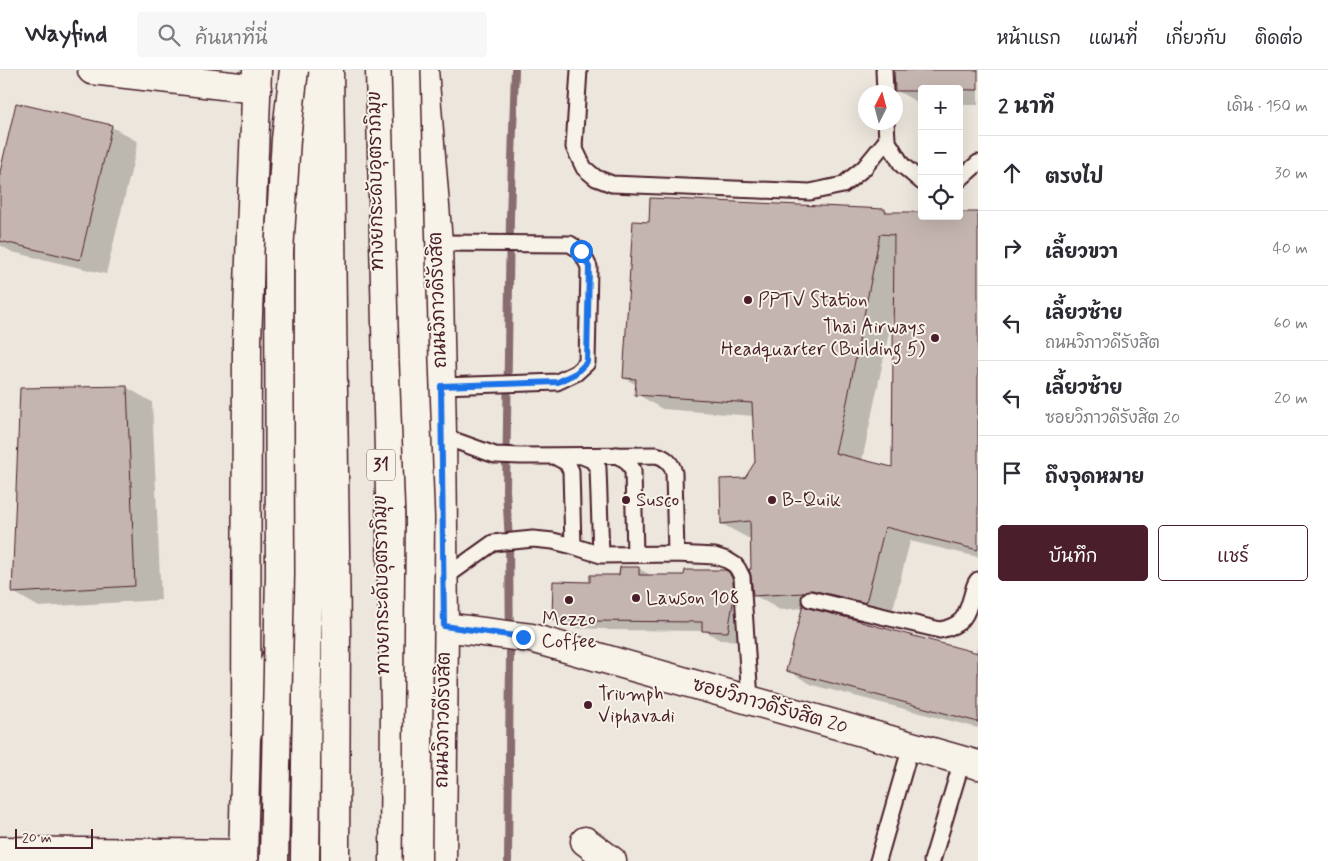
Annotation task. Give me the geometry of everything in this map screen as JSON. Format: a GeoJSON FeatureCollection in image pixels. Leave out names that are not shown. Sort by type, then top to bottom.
{"type":"FeatureCollection","features":[{"type":"Feature","properties":{"kind":"main road"},"geometry":{"type":"LineString","coordinates":[[0,851],[243,858],[246,736],[247,341],[257,79],[92,70]]}},
{"type":"Feature","properties":{"kind":"main road"},"geometry":{"type":"LineString","coordinates":[[274,861],[280,574],[279,252],[286,139],[294,70]]}},
{"type":"Feature","properties":{"kind":"main road"},"geometry":{"type":"LineString","coordinates":[[305,861],[310,70]]}},
{"type":"Feature","properties":{"kind":"main road"},"geometry":{"type":"LineString","coordinates":[[329,70],[336,632],[335,861]]}},
{"type":"Feature","properties":{"kind":"main road","name":"ทางยกระดับอุตราภิมุข"},"geometry":{"type":"LineString","coordinates":[[374,70],[384,654],[382,861]]}},
{"type":"Feature","properties":{"kind":"main road","name":"31"},"geometry":{"type":"LineString","coordinates":[[380,70],[395,706],[394,861]]}},
{"type":"Feature","properties":{"kind":"main road"},"geometry":{"type":"LineString","coordinates":[[416,861],[420,518],[414,362],[420,70]]}},
{"type":"Feature","properties":{"kind":"main road","name":"ถนนวิภาวดีรังสิต"},"geometry":{"type":"LineString","coordinates":[[420,70],[438,243],[444,578],[442,861]]}},
{"type":"Feature","properties":{"kind":"main road"},"geometry":{"type":"LineString","coordinates":[[246,736],[308,577]]}},
{"type":"Feature","properties":{"kind":"main road","name":"ซอยวิภาวดีรังสิต 20"},"geometry":{"type":"LineString","coordinates":[[444,626],[510,635],[750,700],[970,763]]}},
{"type":"Feature","properties":{"kind":"main road"},"geometry":{"type":"LineString","coordinates":[[395,706],[438,861]]}},
{"type":"Feature","properties":{"kind":"main road"},"geometry":{"type":"LineString","coordinates":[[585,841],[612,861]]}},
{"type":"Feature","properties":{"kind":"lane"},"geometry":{"type":"LineString","coordinates":[[579,70],[574,147],[584,168],[596,178],[612,184],[810,192],[842,185],[864,168],[887,140]]}},
{"type":"Feature","properties":{"kind":"lane"},"geometry":{"type":"LineString","coordinates":[[884,70],[885,85]]}},
{"type":"Feature","properties":{"kind":"lane"},"geometry":{"type":"LineString","coordinates":[[886,130],[887,140],[902,165],[918,179]]}},
{"type":"Feature","properties":{"kind":"lane"},"geometry":{"type":"LineString","coordinates":[[963,177],[978,164]]}},
{"type":"Feature","properties":{"kind":"lane"},"geometry":{"type":"LineString","coordinates":[[438,243],[570,244],[581,251],[589,267],[587,362],[576,373],[558,382],[441,386]]}},
{"type":"Feature","properties":{"kind":"lane"},"geometry":{"type":"LineString","coordinates":[[442,436],[495,455],[656,455],[666,459],[672,466],[676,554]]}},
{"type":"Feature","properties":{"kind":"lane"},"geometry":{"type":"LineString","coordinates":[[616,455],[626,460],[633,470],[635,555]]}},
{"type":"Feature","properties":{"kind":"lane"},"geometry":{"type":"LineString","coordinates":[[554,456],[567,463],[571,471],[573,546]]}},
{"type":"Feature","properties":{"kind":"lane"},"geometry":{"type":"LineString","coordinates":[[582,456],[592,460],[598,468],[601,556]]}},
{"type":"Feature","properties":{"kind":"lane"},"geometry":{"type":"LineString","coordinates":[[444,578],[493,543],[533,539],[553,541],[601,556],[703,554],[721,557],[735,565],[741,573],[743,582],[750,700]]}},
{"type":"Feature","properties":{"kind":"lane"},"geometry":{"type":"LineString","coordinates":[[810,599],[940,630],[957,625],[965,616],[978,580]]}},
{"type":"Feature","properties":{"kind":"lane"},"geometry":{"type":"LineString","coordinates":[[878,861],[911,746]]}},
{"type":"Feature","properties":{"kind":"lane"},"geometry":{"type":"LineString","coordinates":[[932,861],[970,763]]}},
{"type":"Feature","properties":{"kind":"building"},"geometry":{"type":"Polygon","coordinates":[[[894,70],[978,70],[978,90],[963,90],[963,85],[918,85],[918,91],[903,91],[903,85],[895,85],[894,70]]]}},
{"type":"Feature","properties":{"kind":"building"},"geometry":{"type":"Polygon","coordinates":[[[16,103],[112,125],[80,260],[0,241],[0,172],[16,103]]]}},
{"type":"Feature","properties":{"kind":"building"},"geometry":{"type":"Polygon","coordinates":[[[650,198],[885,209],[885,212],[918,212],[918,220],[963,220],[963,212],[978,212],[978,550],[885,527],[866,603],[812,590],[803,593],[753,596],[749,569],[751,569],[750,521],[721,524],[720,479],[745,478],[755,462],[752,403],[635,395],[636,379],[623,378],[633,221],[649,222],[650,198]],[[880,234],[835,453],[892,467],[894,235],[880,234]]]}},
{"type":"Feature","properties":{"kind":"building"},"geometry":{"type":"Polygon","coordinates":[[[127,386],[135,586],[12,593],[20,388],[127,386]]]}},
{"type":"Feature","properties":{"kind":"building"},"geometry":{"type":"Polygon","coordinates":[[[620,567],[639,567],[639,575],[684,575],[685,570],[725,570],[729,572],[733,580],[734,597],[728,632],[702,631],[702,622],[552,619],[553,581],[590,582],[590,575],[619,575],[620,567]]]}},
{"type":"Feature","properties":{"kind":"building"},"geometry":{"type":"Polygon","coordinates":[[[803,605],[808,608],[978,653],[978,722],[786,671],[803,605]]]}},
{"type":"Feature","properties":{"kind":"waterway"},"geometry":{"type":"LineString","coordinates":[[508,861],[510,655],[509,542],[506,490],[510,218],[515,70]]}},
{"type":"Feature","properties":{"kind":"place","name":"PPTV Station"},"geometry":{"type":"Point","coordinates":[748,300]}},
{"type":"Feature","properties":{"kind":"place","name":"Thai Airways Headquarter (Building 5)"},"geometry":{"type":"Point","coordinates":[935,338]}},
{"type":"Feature","properties":{"kind":"place","name":"Susco"},"geometry":{"type":"Point","coordinates":[626,500]}},
{"type":"Feature","properties":{"kind":"place","name":"B-Quik"},"geometry":{"type":"Point","coordinates":[772,500]}},
{"type":"Feature","properties":{"kind":"place","name":"Lawson 108"},"geometry":{"type":"Point","coordinates":[636,598]}},
{"type":"Feature","properties":{"kind":"place","name":"Mezzo Coffee"},"geometry":{"type":"Point","coordinates":[569,600]}},
{"type":"Feature","properties":{"kind":"place","name":"Triumph Viphavadi"},"geometry":{"type":"Point","coordinates":[588,705]}},
{"type":"Feature","properties":{"kind":"route"},"geometry":{"type":"LineString","coordinates":[[523,637],[444,626],[441,386],[558,382],[576,373],[587,362],[589,337],[589,267],[581,251]]}}]}
